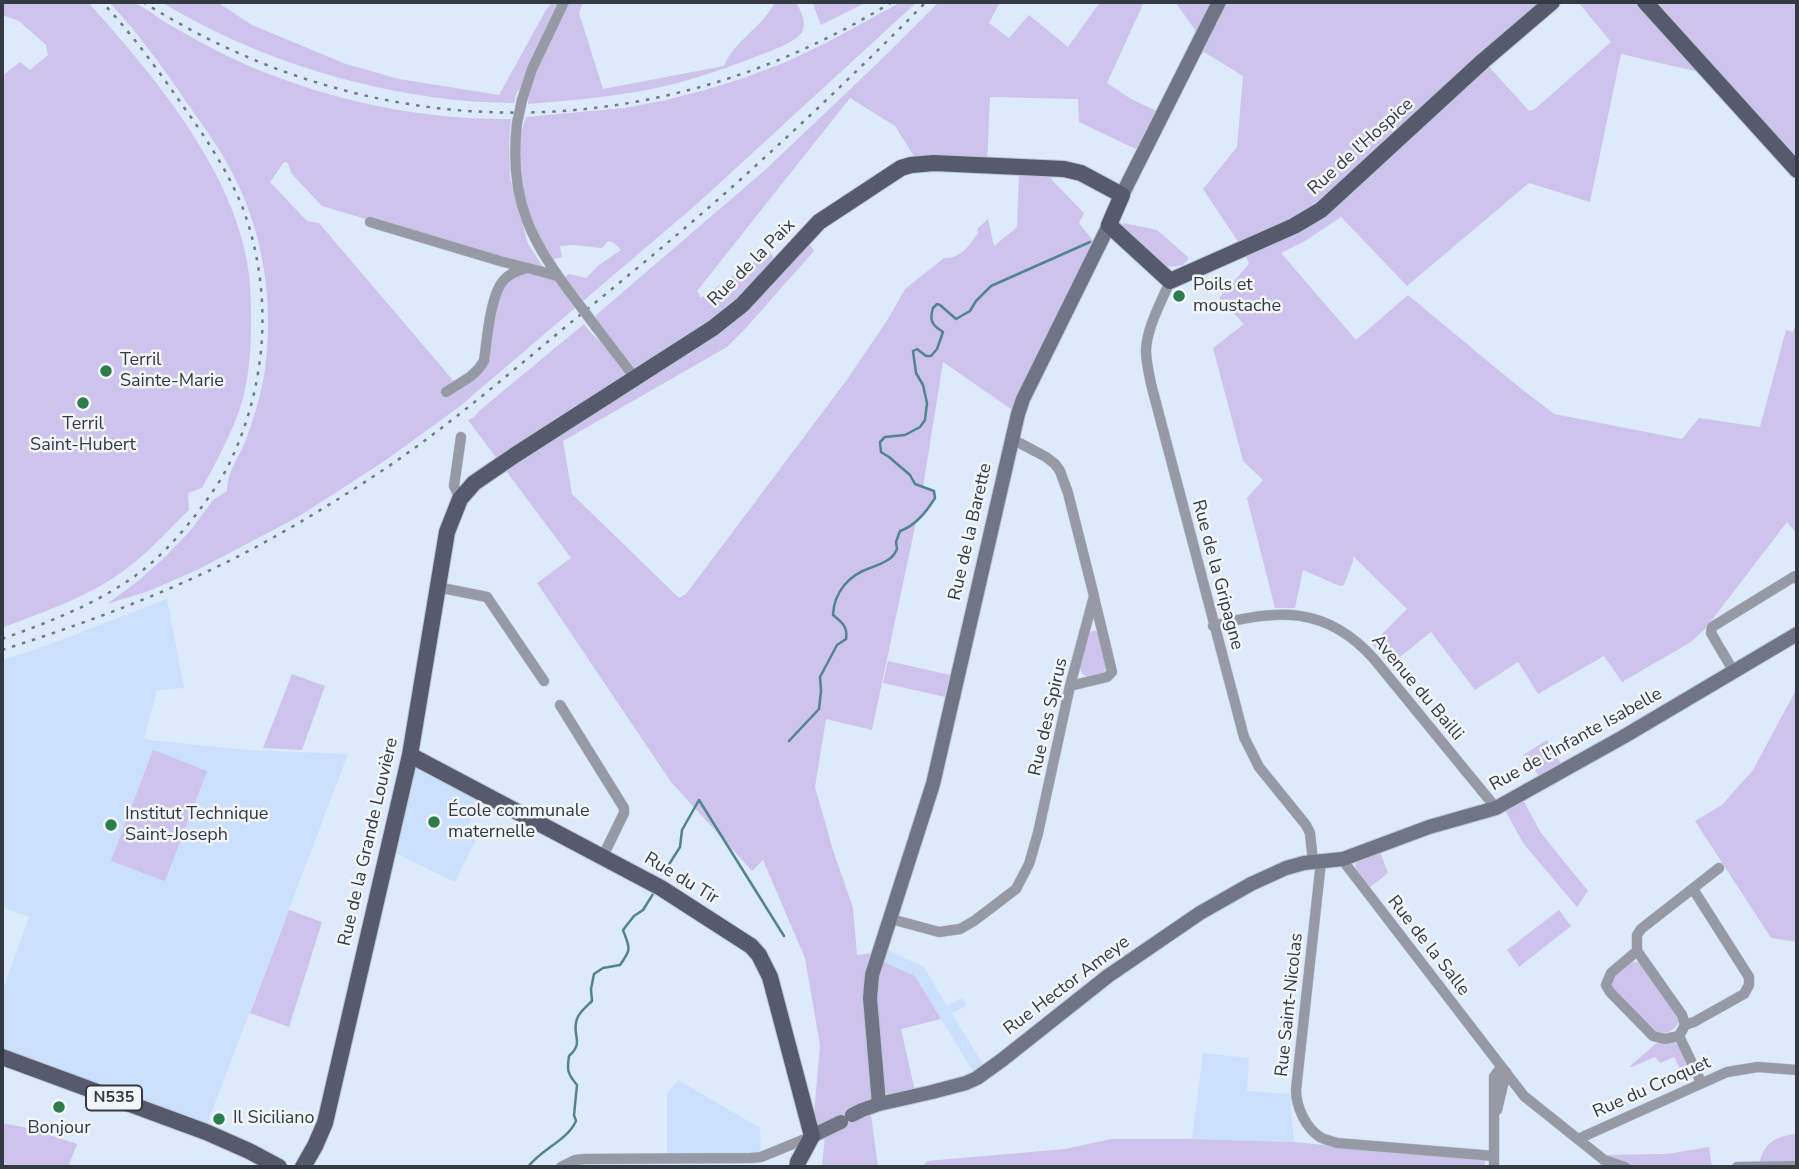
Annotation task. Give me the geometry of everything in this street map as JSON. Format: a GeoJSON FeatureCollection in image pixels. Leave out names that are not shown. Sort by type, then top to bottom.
{"type":"FeatureCollection","features":[{"type":"Feature","properties":{"kind":"main road","name":"Rue de l'Hospice"},"geometry":{"type":"LineString","coordinates":[[1170,281],[1294,226],[1321,210],[1483,61],[1552,2]]}},
{"type":"Feature","properties":{"kind":"main road"},"geometry":{"type":"LineString","coordinates":[[1645,2],[1797,170]]}},
{"type":"Feature","properties":{"kind":"main road","name":"Rue de la Paix"},"geometry":{"type":"LineString","coordinates":[[450,519],[460,499],[474,483],[713,328],[757,289],[819,222],[901,168],[934,163],[1064,169],[1081,173],[1122,195]]}},
{"type":"Feature","properties":{"kind":"main road","name":"Rue de la Barette"},"geometry":{"type":"LineString","coordinates":[[1109,225],[1122,195]]}},
{"type":"Feature","properties":{"kind":"main road"},"geometry":{"type":"LineString","coordinates":[[1109,225],[1170,281]]}},
{"type":"Feature","properties":{"kind":"main road","name":"Rue de la Grande Louvière"},"geometry":{"type":"LineString","coordinates":[[303,1167],[325,1123],[410,755],[443,545],[450,519]]}},
{"type":"Feature","properties":{"kind":"main road","name":"Rue du Tir"},"geometry":{"type":"LineString","coordinates":[[410,755],[661,888],[751,946],[759,955],[770,977],[812,1136]]}},
{"type":"Feature","properties":{"kind":"main road","name":"N535"},"geometry":{"type":"LineString","coordinates":[[2,1057],[206,1132],[270,1165]]}},
{"type":"Feature","properties":{"kind":"main road"},"geometry":{"type":"LineString","coordinates":[[797,1167],[812,1136]]}},
{"type":"Feature","properties":{"kind":"street"},"geometry":{"type":"LineString","coordinates":[[564,2],[532,69],[522,100],[514,155],[519,193],[532,235],[557,276],[635,378]]}},
{"type":"Feature","properties":{"kind":"street","name":"Rue de la Barette"},"geometry":{"type":"LineString","coordinates":[[1122,195],[1219,2]]}},
{"type":"Feature","properties":{"kind":"street"},"geometry":{"type":"LineString","coordinates":[[370,222],[557,276]]}},
{"type":"Feature","properties":{"kind":"street","name":"Rue de la Barette"},"geometry":{"type":"LineString","coordinates":[[879,1104],[870,998],[872,975],[933,784],[1018,414],[1109,225]]}},
{"type":"Feature","properties":{"kind":"street"},"geometry":{"type":"LineString","coordinates":[[446,391],[472,377],[484,361],[494,300],[503,281],[513,273],[531,268]]}},
{"type":"Feature","properties":{"kind":"street","name":"Rue de la Gripagne"},"geometry":{"type":"LineString","coordinates":[[1170,281],[1151,328],[1146,349],[1151,384],[1244,737],[1259,767],[1306,825],[1317,862]]}},
{"type":"Feature","properties":{"kind":"street"},"geometry":{"type":"LineString","coordinates":[[460,499],[454,486],[461,437]]}},
{"type":"Feature","properties":{"kind":"street","name":"Rue des Spirus"},"geometry":{"type":"LineString","coordinates":[[891,919],[939,932],[960,929],[982,916],[1016,889],[1029,864],[1038,833],[1070,686],[1094,596],[1060,471],[1046,457],[1012,439]]}},
{"type":"Feature","properties":{"kind":"street"},"geometry":{"type":"LineString","coordinates":[[1734,672],[1711,633],[1712,626],[1797,577]]}},
{"type":"Feature","properties":{"kind":"street"},"geometry":{"type":"LineString","coordinates":[[437,587],[487,597],[544,681]]}},
{"type":"Feature","properties":{"kind":"street"},"geometry":{"type":"LineString","coordinates":[[1070,686],[1107,677],[1112,672],[1094,596]]}},
{"type":"Feature","properties":{"kind":"street","name":"Avenue du Bailli"},"geometry":{"type":"LineString","coordinates":[[1213,626],[1270,614],[1310,617],[1336,628],[1356,641],[1374,659],[1496,808]]}},
{"type":"Feature","properties":{"kind":"street","name":"Rue de l'Infante Isabelle"},"geometry":{"type":"LineString","coordinates":[[1317,862],[1343,859],[1429,827],[1496,808],[1797,634]]}},
{"type":"Feature","properties":{"kind":"street"},"geometry":{"type":"LineString","coordinates":[[560,705],[624,808],[603,856]]}},
{"type":"Feature","properties":{"kind":"street","name":"Rue de la Salle"},"geometry":{"type":"LineString","coordinates":[[1343,859],[1506,1072],[1495,1121]]}},
{"type":"Feature","properties":{"kind":"street","name":"Rue Hector Ameye"},"geometry":{"type":"LineString","coordinates":[[561,1167],[575,1160],[585,1159],[761,1157],[798,1143],[862,1110],[977,1079],[1108,976],[1224,898],[1296,865],[1317,862]]}},
{"type":"Feature","properties":{"kind":"street","name":"Rue Saint-Nicolas"},"geometry":{"type":"LineString","coordinates":[[1317,862],[1296,1090],[1298,1105],[1305,1120],[1322,1138],[1337,1143],[1494,1162]]}},
{"type":"Feature","properties":{"kind":"street"},"geometry":{"type":"LineString","coordinates":[[1685,1025],[1682,1015],[1637,951],[1637,935],[1641,929],[1719,868]]}},
{"type":"Feature","properties":{"kind":"street"},"geometry":{"type":"LineString","coordinates":[[1637,951],[1611,973],[1606,985],[1653,1035],[1665,1039],[1679,1036],[1685,1025],[1744,994],[1749,985],[1749,977],[1693,889]]}},
{"type":"Feature","properties":{"kind":"street"},"geometry":{"type":"LineString","coordinates":[[1679,1036],[1701,1082]]}},
{"type":"Feature","properties":{"kind":"street","name":"Rue de la Salle"},"geometry":{"type":"LineString","coordinates":[[1490,1051],[1494,1077],[1494,1162]]}},
{"type":"Feature","properties":{"kind":"street","name":"Rue du Croquet"},"geometry":{"type":"LineString","coordinates":[[1506,1072],[1524,1096],[1578,1139],[1727,1072],[1758,1067],[1797,1070]]}},
{"type":"Feature","properties":{"kind":"street"},"geometry":{"type":"LineString","coordinates":[[1494,1077],[1499,1070],[1506,1072]]}},
{"type":"Feature","properties":{"kind":"street"},"geometry":{"type":"LineString","coordinates":[[1500,1098],[1511,1092],[1524,1096]]}},
{"type":"Feature","properties":{"kind":"street"},"geometry":{"type":"LineString","coordinates":[[1578,1139],[1604,1160],[1625,1167]]}},
{"type":"Feature","properties":{"kind":"street"},"geometry":{"type":"LineString","coordinates":[[1737,1167],[1797,1166]]}},
{"type":"Feature","properties":{"kind":"shaded area","name":"Terril Sainte-Marie"},"geometry":{"type":"Polygon","coordinates":[[[2,2],[88,2],[165,94],[210,163],[228,199],[241,236],[249,274],[251,327],[245,391],[239,411],[202,488],[188,493],[189,510],[145,553],[115,577],[68,602],[2,628],[2,76],[20,62],[30,70],[48,55],[46,45],[19,21],[2,15],[2,2]]]}},
{"type":"Feature","properties":{"kind":"shaded area"},"geometry":{"type":"Polygon","coordinates":[[[109,2],[135,3],[227,56],[312,89],[410,112],[511,119],[510,178],[528,244],[543,267],[510,262],[322,206],[291,173],[288,163],[284,162],[270,182],[307,221],[319,223],[457,385],[477,372],[497,290],[522,269],[560,280],[569,274],[586,278],[621,250],[608,241],[602,248],[560,246],[562,257],[547,261],[532,235],[514,155],[526,117],[624,108],[705,90],[786,62],[901,2],[917,2],[698,203],[459,407],[386,460],[298,517],[197,570],[149,591],[107,604],[165,557],[190,531],[213,500],[227,491],[231,471],[245,442],[260,393],[268,322],[264,267],[240,189],[218,149],[169,76],[109,2]]]}},
{"type":"Feature","properties":{"kind":"shaded area"},"geometry":{"type":"Polygon","coordinates":[[[161,2],[217,2],[252,25],[346,64],[399,79],[499,95],[552,2],[583,2],[579,13],[603,89],[724,66],[734,49],[770,11],[775,2],[796,2],[804,24],[799,36],[783,46],[683,81],[622,94],[528,104],[531,71],[516,94],[514,103],[462,101],[416,95],[340,78],[266,54],[161,2]]]}},
{"type":"Feature","properties":{"kind":"shaded area"},"geometry":{"type":"Polygon","coordinates":[[[812,2],[867,2],[821,25],[812,2]]]}},
{"type":"Feature","properties":{"kind":"shaded area"},"geometry":{"type":"Polygon","coordinates":[[[939,2],[1000,2],[989,23],[1009,38],[1029,15],[1068,47],[1100,2],[1144,2],[1107,83],[1131,99],[1163,114],[1144,153],[1079,122],[1078,99],[990,97],[987,165],[919,164],[895,126],[850,98],[697,291],[701,298],[769,251],[779,265],[805,237],[814,251],[727,347],[563,441],[572,494],[679,598],[686,594],[846,381],[905,289],[944,258],[964,251],[978,233],[977,229],[988,219],[994,246],[1017,227],[1019,173],[1052,174],[1051,179],[1084,213],[1079,223],[1098,247],[1018,414],[943,362],[923,487],[934,491],[935,498],[916,522],[872,730],[826,719],[815,787],[853,908],[857,955],[874,953],[877,959],[915,976],[941,1019],[901,1029],[916,1096],[870,1107],[878,1167],[822,1167],[825,1134],[812,1136],[820,1045],[805,958],[763,860],[752,871],[671,782],[537,583],[571,558],[468,420],[584,324],[623,362],[595,316],[764,171],[939,2]]]}},
{"type":"Feature","properties":{"kind":"shaded area"},"geometry":{"type":"Polygon","coordinates":[[[1175,2],[1552,2],[1484,61],[1529,111],[1535,109],[1611,42],[1578,2],[1797,2],[1797,170],[1712,75],[1621,54],[1590,202],[1529,183],[1407,286],[1341,217],[1281,253],[1356,340],[1408,295],[1554,414],[1682,439],[1699,418],[1760,427],[1786,330],[1793,332],[1797,321],[1797,534],[1787,522],[1705,629],[1691,642],[1622,682],[1604,656],[1538,694],[1518,662],[1475,690],[1431,632],[1390,665],[1372,644],[1407,609],[1353,556],[1344,585],[1340,586],[1303,570],[1295,608],[1275,608],[1247,498],[1263,480],[1243,461],[1213,348],[1244,324],[1219,298],[1249,264],[1243,249],[1203,189],[1237,147],[1243,76],[1204,52],[1184,72],[1201,38],[1175,2]]]}},
{"type":"Feature","properties":{"kind":"shaded area"},"geometry":{"type":"Polygon","coordinates":[[[1123,223],[1157,230],[1189,258],[1183,265],[1168,267],[1121,227],[1123,223]]]}},
{"type":"Feature","properties":{"kind":"shaded area","name":"Institut Technique Saint-Joseph"},"geometry":{"type":"Polygon","coordinates":[[[167,599],[184,688],[157,690],[144,738],[247,750],[348,754],[204,1132],[2,1057],[2,992],[29,917],[2,907],[2,660],[167,599]]]}},
{"type":"Feature","properties":{"kind":"shaded area"},"geometry":{"type":"Polygon","coordinates":[[[1098,631],[1108,664],[1104,672],[1090,677],[1082,673],[1080,668],[1088,634],[1098,631]]]}},
{"type":"Feature","properties":{"kind":"shaded area"},"geometry":{"type":"Polygon","coordinates":[[[888,661],[950,675],[945,697],[883,683],[888,661]]]}},
{"type":"Feature","properties":{"kind":"shaded area"},"geometry":{"type":"Polygon","coordinates":[[[292,674],[325,686],[302,750],[263,748],[292,674]]]}},
{"type":"Feature","properties":{"kind":"shaded area"},"geometry":{"type":"Polygon","coordinates":[[[1797,688],[1797,942],[1771,938],[1695,821],[1722,805],[1753,770],[1797,688]]]}},
{"type":"Feature","properties":{"kind":"shaded area"},"geometry":{"type":"Polygon","coordinates":[[[1547,740],[1561,763],[1539,776],[1523,755],[1547,740]]]}},
{"type":"Feature","properties":{"kind":"shaded area"},"geometry":{"type":"Polygon","coordinates":[[[153,750],[207,771],[165,881],[111,861],[153,750]]]}},
{"type":"Feature","properties":{"kind":"shaded area","name":"École communale maternelle"},"geometry":{"type":"Polygon","coordinates":[[[417,768],[480,800],[466,831],[477,837],[455,882],[391,851],[417,768]]]}},
{"type":"Feature","properties":{"kind":"shaded area"},"geometry":{"type":"Polygon","coordinates":[[[1523,800],[1541,833],[1588,891],[1577,907],[1523,843],[1505,810],[1523,800]]]}},
{"type":"Feature","properties":{"kind":"shaded area"},"geometry":{"type":"Polygon","coordinates":[[[1380,852],[1388,873],[1369,888],[1355,864],[1380,852]]]}},
{"type":"Feature","properties":{"kind":"shaded area"},"geometry":{"type":"Polygon","coordinates":[[[289,910],[322,922],[289,1027],[250,1013],[289,910]]]}},
{"type":"Feature","properties":{"kind":"shaded area"},"geometry":{"type":"Polygon","coordinates":[[[1559,910],[1571,926],[1519,967],[1507,950],[1559,910]]]}},
{"type":"Feature","properties":{"kind":"shaded area"},"geometry":{"type":"Polygon","coordinates":[[[881,947],[924,967],[947,1006],[962,998],[966,1005],[952,1014],[987,1071],[977,1078],[915,976],[877,959],[881,947]]]}},
{"type":"Feature","properties":{"kind":"shaded area"},"geometry":{"type":"Polygon","coordinates":[[[1631,962],[1643,965],[1677,1012],[1678,1024],[1671,1031],[1656,1033],[1614,990],[1612,977],[1631,962]]]}},
{"type":"Feature","properties":{"kind":"shaded area"},"geometry":{"type":"Polygon","coordinates":[[[1659,1041],[1677,1044],[1694,1077],[1686,1080],[1674,1057],[1660,1063],[1655,1057],[1630,1066],[1659,1041]]]}},
{"type":"Feature","properties":{"kind":"shaded area"},"geometry":{"type":"Polygon","coordinates":[[[1203,1053],[1249,1058],[1247,1091],[1290,1094],[1294,1142],[1192,1139],[1203,1053]]]}},
{"type":"Feature","properties":{"kind":"shaded area"},"geometry":{"type":"Polygon","coordinates":[[[678,1080],[760,1128],[761,1157],[667,1157],[667,1094],[678,1080]]]}},
{"type":"Feature","properties":{"kind":"shaded area"},"geometry":{"type":"Polygon","coordinates":[[[2,1123],[28,1128],[77,1144],[68,1167],[2,1167],[2,1123]]]}},
{"type":"Feature","properties":{"kind":"shaded area"},"geometry":{"type":"Polygon","coordinates":[[[1797,1134],[1797,1166],[1759,1166],[1771,1142],[1797,1134]]]}},
{"type":"Feature","properties":{"kind":"shaded area"},"geometry":{"type":"Polygon","coordinates":[[[1111,1139],[1294,1142],[1486,1156],[1484,1167],[922,1167],[927,1161],[1065,1149],[1111,1139]]]}},
{"type":"Feature","properties":{"kind":"shaded area"},"geometry":{"type":"Polygon","coordinates":[[[1709,1147],[1712,1167],[1597,1167],[1604,1160],[1599,1155],[1667,1154],[1709,1147]]]}},
{"type":"Feature","properties":{"kind":"waterway"},"geometry":{"type":"LineString","coordinates":[[789,741],[819,709],[820,677],[837,645],[846,639],[844,625],[833,615],[840,592],[856,575],[892,556],[897,549],[896,542],[900,531],[911,526],[935,498],[934,491],[915,484],[910,475],[881,452],[880,442],[885,437],[905,435],[920,427],[925,420],[927,403],[923,385],[916,373],[913,351],[917,349],[926,356],[931,356],[937,349],[943,332],[932,322],[933,308],[937,304],[940,305],[956,319],[970,311],[991,286],[1090,242]]}},
{"type":"Feature","properties":{"kind":"waterway"},"geometry":{"type":"LineString","coordinates":[[663,874],[680,847],[682,830],[699,800],[784,936]]}},
{"type":"Feature","properties":{"kind":"waterway"},"geometry":{"type":"LineString","coordinates":[[528,1167],[567,1134],[576,1121],[574,1115],[577,1085],[568,1071],[568,1065],[569,1056],[577,1042],[577,1019],[592,1001],[594,974],[603,968],[620,965],[627,955],[628,945],[623,930],[634,916],[643,910],[653,894]]}},
{"type":"Feature","properties":{"kind":"railway"},"geometry":{"type":"LineString","coordinates":[[2,639],[104,596],[144,569],[169,546],[198,512],[227,468],[241,437],[258,372],[262,338],[259,271],[242,206],[223,167],[200,130],[144,52],[102,2]]}},
{"type":"Feature","properties":{"kind":"railway"},"geometry":{"type":"LineString","coordinates":[[143,2],[233,51],[326,85],[421,106],[518,113],[614,105],[709,85],[802,50],[892,2]]}},
{"type":"Feature","properties":{"kind":"railway"},"geometry":{"type":"LineString","coordinates":[[2,650],[132,604],[226,563],[307,518],[389,466],[481,397],[711,206],[830,96],[926,2]]}},
{"type":"Feature","properties":{"kind":"place","name":"Poils et moustache"},"geometry":{"type":"Point","coordinates":[1179,296]}},
{"type":"Feature","properties":{"kind":"place","name":"Terril Sainte-Marie"},"geometry":{"type":"Point","coordinates":[106,371]}},
{"type":"Feature","properties":{"kind":"place","name":"Terril Saint-Hubert"},"geometry":{"type":"Point","coordinates":[83,403]}},
{"type":"Feature","properties":{"kind":"place","name":"École communale maternelle"},"geometry":{"type":"Point","coordinates":[434,822]}},
{"type":"Feature","properties":{"kind":"place","name":"Institut Technique Saint-Joseph"},"geometry":{"type":"Point","coordinates":[111,825]}},
{"type":"Feature","properties":{"kind":"place","name":"Bonjour"},"geometry":{"type":"Point","coordinates":[59,1107]}},
{"type":"Feature","properties":{"kind":"place","name":"Il Siciliano"},"geometry":{"type":"Point","coordinates":[219,1119]}}]}
